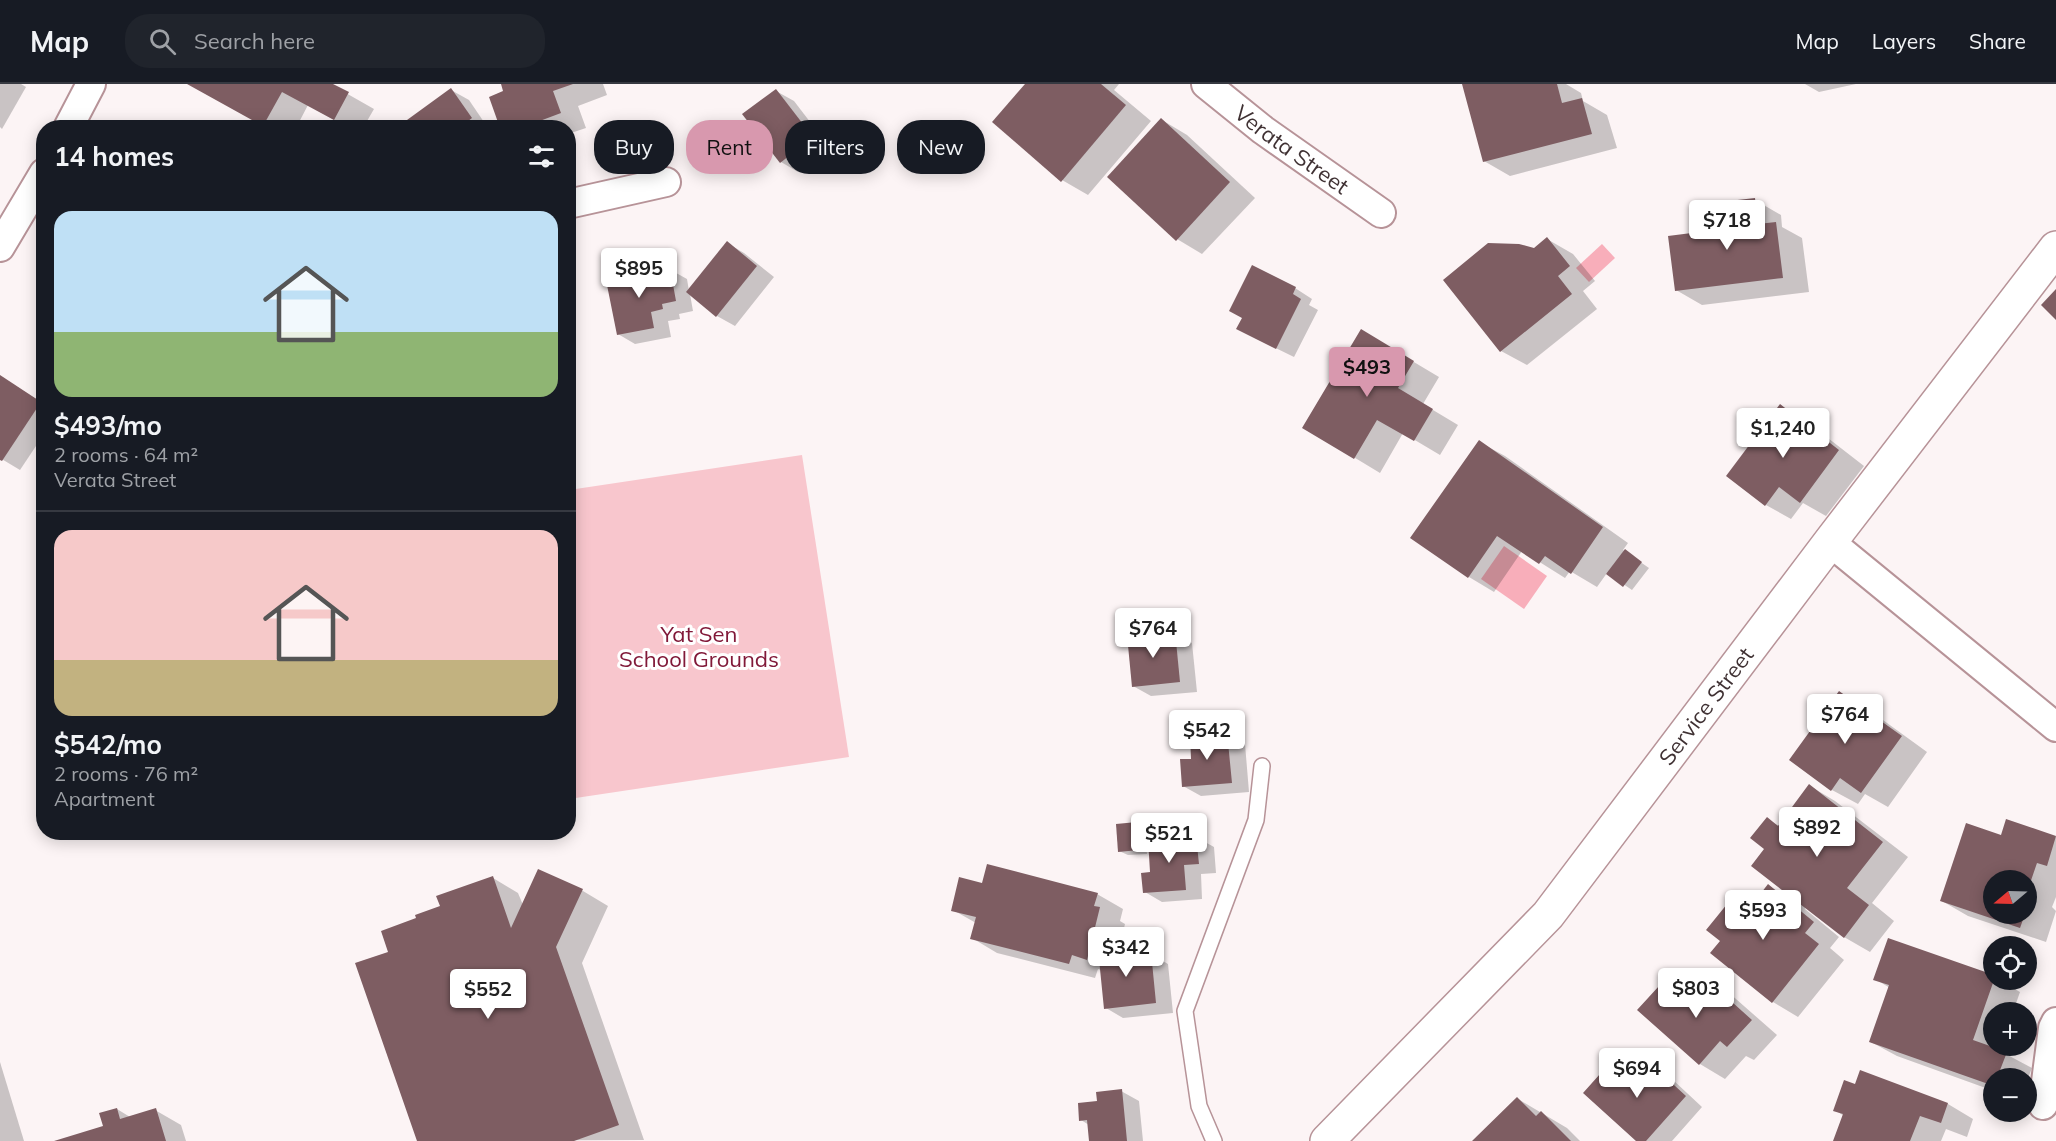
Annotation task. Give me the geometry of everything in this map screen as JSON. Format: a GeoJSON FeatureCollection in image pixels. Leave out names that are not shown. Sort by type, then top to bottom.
{"type":"FeatureCollection","features":[{"type":"Feature","properties":{"kind":"main road","name":"Service Street"},"geometry":{"type":"LineString","coordinates":[[1327,1141],[1548,915],[2056,248]]}},
{"type":"Feature","properties":{"kind":"street"},"geometry":{"type":"LineString","coordinates":[[72,120],[91,84]]}},
{"type":"Feature","properties":{"kind":"street","name":"Verata Street"},"geometry":{"type":"LineString","coordinates":[[1206,84],[1263,130],[1381,213]]}},
{"type":"Feature","properties":{"kind":"street"},"geometry":{"type":"LineString","coordinates":[[576,202],[666,182]]}},
{"type":"Feature","properties":{"kind":"street"},"geometry":{"type":"LineString","coordinates":[[0,247],[36,186]]}},
{"type":"Feature","properties":{"kind":"street"},"geometry":{"type":"LineString","coordinates":[[1830,542],[2056,727]]}},
{"type":"Feature","properties":{"kind":"street"},"geometry":{"type":"LineString","coordinates":[[2043,1105],[2053,1028],[2056,1022]]}},
{"type":"Feature","properties":{"kind":"lane"},"geometry":{"type":"LineString","coordinates":[[1214,1141],[1199,1106],[1185,1011],[1256,820],[1262,766]]}},
{"type":"Feature","properties":{"kind":"green space","name":"Yat Sen School Grounds"},"geometry":{"type":"Polygon","coordinates":[[[802,455],[849,757],[576,798],[576,489],[802,455]]]}},
{"type":"Feature","properties":{"kind":"shaded area"},"geometry":{"type":"Polygon","coordinates":[[[1602,244],[1615,258],[1589,282],[1576,268],[1602,244]]]}},
{"type":"Feature","properties":{"kind":"shaded area"},"geometry":{"type":"Polygon","coordinates":[[[1504,546],[1547,576],[1524,609],[1481,579],[1504,546]]]}},
{"type":"Feature","properties":{"kind":"building"},"geometry":{"type":"Polygon","coordinates":[[[187,84],[333,84],[349,92],[334,120],[282,92],[266,120],[252,120],[187,84]]]}},
{"type":"Feature","properties":{"kind":"building"},"geometry":{"type":"Polygon","coordinates":[[[501,84],[573,84],[553,91],[561,113],[542,120],[497,120],[489,97],[503,91],[501,84]]]}},
{"type":"Feature","properties":{"kind":"building"},"geometry":{"type":"Polygon","coordinates":[[[1025,84],[1101,84],[1126,105],[1061,182],[992,122],[1025,84]]]}},
{"type":"Feature","properties":{"kind":"building"},"geometry":{"type":"Polygon","coordinates":[[[1462,84],[1557,84],[1562,103],[1582,98],[1592,134],[1483,162],[1462,84]]]}},
{"type":"Feature","properties":{"kind":"building"},"geometry":{"type":"Polygon","coordinates":[[[451,88],[472,118],[469,120],[407,120],[451,88]]]}},
{"type":"Feature","properties":{"kind":"building"},"geometry":{"type":"Polygon","coordinates":[[[776,89],[800,120],[785,120],[785,159],[780,163],[773,154],[773,120],[747,120],[742,114],[776,89]]]}},
{"type":"Feature","properties":{"kind":"building"},"geometry":{"type":"Polygon","coordinates":[[[1161,118],[1230,182],[1176,241],[1107,177],[1161,118]]]}},
{"type":"Feature","properties":{"kind":"building"},"geometry":{"type":"Polygon","coordinates":[[[1755,198],[1758,224],[1776,222],[1783,278],[1675,291],[1668,236],[1723,229],[1720,202],[1755,198]]]}},
{"type":"Feature","properties":{"kind":"building"},"geometry":{"type":"Polygon","coordinates":[[[1547,237],[1570,266],[1558,276],[1572,294],[1500,352],[1443,280],[1488,243],[1519,244],[1534,248],[1547,237]]]}},
{"type":"Feature","properties":{"kind":"building"},"geometry":{"type":"Polygon","coordinates":[[[727,241],[757,266],[716,317],[686,292],[727,241]]]}},
{"type":"Feature","properties":{"kind":"building"},"geometry":{"type":"Polygon","coordinates":[[[1252,265],[1296,287],[1293,294],[1301,299],[1276,349],[1236,329],[1242,318],[1229,311],[1252,265]]]}},
{"type":"Feature","properties":{"kind":"building"},"geometry":{"type":"Polygon","coordinates":[[[670,268],[676,301],[662,304],[663,309],[651,312],[654,328],[617,335],[606,280],[670,268]]]}},
{"type":"Feature","properties":{"kind":"building"},"geometry":{"type":"Polygon","coordinates":[[[2056,289],[2056,320],[2041,305],[2056,289]]]}},
{"type":"Feature","properties":{"kind":"building"},"geometry":{"type":"Polygon","coordinates":[[[1361,329],[1414,361],[1398,388],[1433,409],[1414,441],[1377,420],[1354,459],[1302,428],[1361,329]]]}},
{"type":"Feature","properties":{"kind":"building"},"geometry":{"type":"Polygon","coordinates":[[[0,375],[36,399],[36,410],[2,461],[0,460],[0,375]]]}},
{"type":"Feature","properties":{"kind":"building"},"geometry":{"type":"Polygon","coordinates":[[[1780,404],[1839,450],[1800,503],[1779,487],[1765,506],[1726,476],[1780,404]]]}},
{"type":"Feature","properties":{"kind":"building"},"geometry":{"type":"Polygon","coordinates":[[[1479,440],[1603,527],[1571,574],[1545,556],[1539,564],[1497,536],[1468,578],[1410,538],[1479,440]]]}},
{"type":"Feature","properties":{"kind":"building"},"geometry":{"type":"Polygon","coordinates":[[[1625,549],[1642,562],[1623,587],[1606,574],[1625,549]]]}},
{"type":"Feature","properties":{"kind":"building"},"geometry":{"type":"Polygon","coordinates":[[[1175,631],[1180,682],[1132,687],[1127,635],[1175,631]]]}},
{"type":"Feature","properties":{"kind":"building"},"geometry":{"type":"Polygon","coordinates":[[[1839,691],[1902,736],[1861,793],[1840,778],[1831,791],[1789,760],[1839,691]]]}},
{"type":"Feature","properties":{"kind":"building"},"geometry":{"type":"Polygon","coordinates":[[[1227,732],[1232,783],[1182,787],[1180,759],[1191,759],[1190,735],[1227,732]]]}},
{"type":"Feature","properties":{"kind":"building"},"geometry":{"type":"Polygon","coordinates":[[[1809,784],[1883,842],[1847,888],[1869,905],[1844,938],[1751,866],[1764,849],[1750,838],[1767,817],[1778,826],[1809,784]]]}},
{"type":"Feature","properties":{"kind":"building"},"geometry":{"type":"Polygon","coordinates":[[[2006,819],[2056,836],[2047,866],[2037,863],[2035,870],[1983,870],[1983,916],[1940,901],[1966,823],[2001,835],[2006,819]]]}},
{"type":"Feature","properties":{"kind":"building"},"geometry":{"type":"Polygon","coordinates":[[[1137,822],[1139,850],[1118,852],[1116,824],[1137,822]]]}},
{"type":"Feature","properties":{"kind":"building"},"geometry":{"type":"Polygon","coordinates":[[[1196,836],[1199,864],[1184,865],[1186,890],[1143,893],[1141,873],[1150,872],[1148,839],[1196,836]]]}},
{"type":"Feature","properties":{"kind":"building"},"geometry":{"type":"Polygon","coordinates":[[[987,864],[1098,893],[1094,906],[1100,907],[1087,960],[1072,955],[1069,964],[970,939],[976,917],[951,911],[959,877],[982,883],[987,864]]]}},
{"type":"Feature","properties":{"kind":"building"},"geometry":{"type":"Polygon","coordinates":[[[538,869],[583,889],[556,947],[619,1125],[574,1141],[417,1141],[355,963],[388,952],[381,931],[440,906],[436,896],[493,876],[511,928],[538,869]]]}},
{"type":"Feature","properties":{"kind":"building"},"geometry":{"type":"Polygon","coordinates":[[[1768,884],[1814,922],[1805,933],[1819,944],[1772,1003],[1710,953],[1720,941],[1706,930],[1736,893],[1752,905],[1768,884]]]}},
{"type":"Feature","properties":{"kind":"building"},"geometry":{"type":"Polygon","coordinates":[[[2008,924],[2021,924],[2020,928],[2008,924]]]}},
{"type":"Feature","properties":{"kind":"building"},"geometry":{"type":"Polygon","coordinates":[[[1888,938],[1983,971],[1983,990],[1990,990],[1986,1002],[1983,1002],[1983,1011],[1973,1040],[1983,1044],[1983,1056],[2005,1056],[2001,1068],[1983,1068],[1983,1082],[1869,1042],[1889,985],[1873,980],[1888,938]]]}},
{"type":"Feature","properties":{"kind":"building"},"geometry":{"type":"Polygon","coordinates":[[[1133,946],[1134,955],[1151,952],[1156,1003],[1104,1009],[1098,949],[1133,946]]]}},
{"type":"Feature","properties":{"kind":"building"},"geometry":{"type":"Polygon","coordinates":[[[1702,975],[1752,1020],[1727,1047],[1720,1041],[1699,1065],[1637,1010],[1659,986],[1678,1002],[1702,975]]]}},
{"type":"Feature","properties":{"kind":"building"},"geometry":{"type":"Polygon","coordinates":[[[1640,1054],[1686,1096],[1646,1141],[1636,1141],[1583,1093],[1600,1074],[1613,1085],[1640,1054]]]}},
{"type":"Feature","properties":{"kind":"building"},"geometry":{"type":"Polygon","coordinates":[[[1860,1070],[1948,1103],[1941,1123],[1920,1116],[1910,1141],[1833,1141],[1843,1114],[1833,1111],[1844,1080],[1855,1084],[1860,1070]]]}},
{"type":"Feature","properties":{"kind":"building"},"geometry":{"type":"Polygon","coordinates":[[[1122,1089],[1127,1141],[1089,1141],[1087,1120],[1079,1121],[1078,1103],[1097,1101],[1096,1092],[1122,1089]]]}},
{"type":"Feature","properties":{"kind":"building"},"geometry":{"type":"Polygon","coordinates":[[[1517,1097],[1536,1116],[1541,1111],[1571,1141],[1472,1141],[1517,1097]]]}},
{"type":"Feature","properties":{"kind":"building"},"geometry":{"type":"Polygon","coordinates":[[[117,1108],[120,1119],[156,1108],[166,1141],[54,1141],[103,1126],[99,1113],[117,1108]]]}}]}
